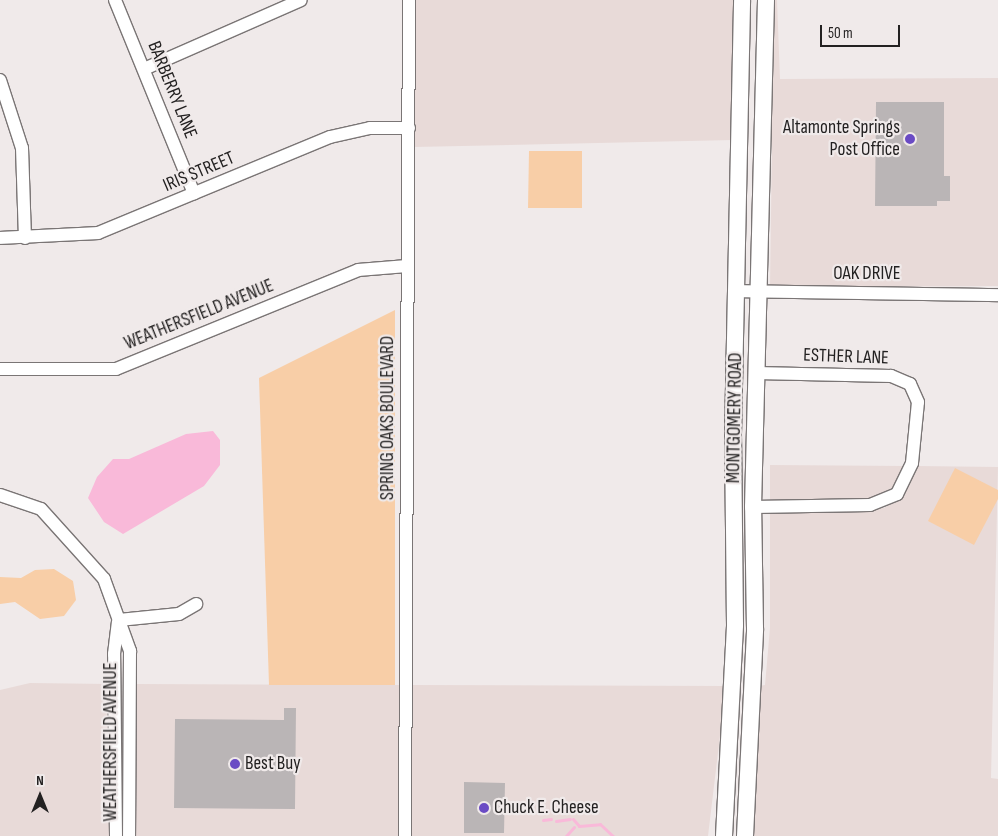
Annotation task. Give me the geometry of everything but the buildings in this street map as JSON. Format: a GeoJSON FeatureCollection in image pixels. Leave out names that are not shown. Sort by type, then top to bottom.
{"type":"FeatureCollection","features":[{"type":"Feature","properties":{"kind":"main road","name":"MONTGOMERY ROAD"},"geometry":{"type":"LineString","coordinates":[[724,836],[735,625],[733,434],[742,0]]}},
{"type":"Feature","properties":{"kind":"main road","name":"MONTGOMERY ROAD"},"geometry":{"type":"LineString","coordinates":[[745,836],[755,628],[753,507],[766,0]]}},
{"type":"Feature","properties":{"kind":"main road"},"geometry":{"type":"LineString","coordinates":[[740,68],[764,84]]}},
{"type":"Feature","properties":{"kind":"main road"},"geometry":{"type":"LineString","coordinates":[[733,434],[739,457],[738,480],[743,494],[753,507]]}},
{"type":"Feature","properties":{"kind":"street","name":"BARBERRY LANE"},"geometry":{"type":"LineString","coordinates":[[116,0],[194,194]]}},
{"type":"Feature","properties":{"kind":"street"},"geometry":{"type":"LineString","coordinates":[[144,69],[301,0]]}},
{"type":"Feature","properties":{"kind":"street","name":"SPRING OAKS BOULEVARD"},"geometry":{"type":"LineString","coordinates":[[405,836],[409,0]]}},
{"type":"Feature","properties":{"kind":"street"},"geometry":{"type":"LineString","coordinates":[[0,80],[22,148],[25,238]]}},
{"type":"Feature","properties":{"kind":"street","name":"IRIS STREET"},"geometry":{"type":"LineString","coordinates":[[0,238],[98,233],[330,137],[370,128],[409,128]]}},
{"type":"Feature","properties":{"kind":"street","name":"WEATHERSFIELD AVENUE"},"geometry":{"type":"LineString","coordinates":[[0,369],[116,369],[358,270],[407,266]]}},
{"type":"Feature","properties":{"kind":"street","name":"OAK DRIVE"},"geometry":{"type":"LineString","coordinates":[[736,291],[757,294],[998,295]]}},
{"type":"Feature","properties":{"kind":"street","name":"ESTHER LANE"},"geometry":{"type":"LineString","coordinates":[[753,507],[870,505],[897,494],[912,463],[918,402],[910,384],[891,376],[756,373]]}},
{"type":"Feature","properties":{"kind":"street","name":"WEATHERSFIELD AVENUE"},"geometry":{"type":"LineString","coordinates":[[0,495],[41,509],[52,518],[104,579],[130,651],[129,836]]}},
{"type":"Feature","properties":{"kind":"street"},"geometry":{"type":"LineString","coordinates":[[119,620],[179,614],[196,604]]}},
{"type":"Feature","properties":{"kind":"street","name":"WEATHERSFIELD AVENUE"},"geometry":{"type":"LineString","coordinates":[[116,836],[114,654],[119,620]]}},
{"type":"Feature","properties":{"kind":"shaded area"},"geometry":{"type":"Polygon","coordinates":[[[415,0],[736,0],[733,140],[414,147],[415,0]]]}},
{"type":"Feature","properties":{"kind":"shaded area"},"geometry":{"type":"Polygon","coordinates":[[[772,0],[777,0],[780,79],[998,78],[998,286],[770,287],[772,142],[767,141],[772,0]]]}},
{"type":"Feature","properties":{"kind":"shaded area"},"geometry":{"type":"Polygon","coordinates":[[[529,151],[582,151],[582,208],[528,208],[529,151]]]}},
{"type":"Feature","properties":{"kind":"shaded area"},"geometry":{"type":"Polygon","coordinates":[[[395,310],[395,685],[269,685],[259,378],[395,310]]]}},
{"type":"Feature","properties":{"kind":"shaded area"},"geometry":{"type":"Polygon","coordinates":[[[213,431],[220,440],[220,465],[204,486],[123,534],[104,522],[88,498],[97,477],[113,459],[129,459],[186,434],[213,431]]]}},
{"type":"Feature","properties":{"kind":"shaded area"},"geometry":{"type":"Polygon","coordinates":[[[770,465],[906,466],[893,489],[870,499],[770,500],[770,465]]]}},
{"type":"Feature","properties":{"kind":"shaded area"},"geometry":{"type":"Polygon","coordinates":[[[917,466],[998,467],[991,778],[998,779],[998,836],[751,836],[758,686],[765,685],[770,628],[770,513],[884,508],[901,498],[917,466]]]}},
{"type":"Feature","properties":{"kind":"shaded area"},"geometry":{"type":"Polygon","coordinates":[[[955,468],[998,490],[998,499],[974,545],[928,521],[955,468]]]}},
{"type":"Feature","properties":{"kind":"shaded area"},"geometry":{"type":"Polygon","coordinates":[[[54,569],[73,581],[76,600],[64,616],[40,619],[15,602],[0,604],[0,577],[21,578],[35,570],[54,569]]]}},
{"type":"Feature","properties":{"kind":"shaded area"},"geometry":{"type":"Polygon","coordinates":[[[30,683],[109,684],[111,836],[0,836],[0,690],[30,683]]]}},
{"type":"Feature","properties":{"kind":"shaded area"},"geometry":{"type":"Polygon","coordinates":[[[136,684],[400,685],[399,836],[135,836],[136,684]]]}},
{"type":"Feature","properties":{"kind":"shaded area"},"geometry":{"type":"Polygon","coordinates":[[[411,685],[726,686],[708,836],[410,836],[411,685]]]}},
{"type":"Feature","properties":{"kind":"waterway"},"geometry":{"type":"LineString","coordinates":[[543,820],[551,819]]}},
{"type":"Feature","properties":{"kind":"waterway"},"geometry":{"type":"LineString","coordinates":[[556,821],[570,819]]}},
{"type":"Feature","properties":{"kind":"waterway"},"geometry":{"type":"LineString","coordinates":[[573,819],[579,826],[600,824],[613,836]]}},
{"type":"Feature","properties":{"kind":"waterway"},"geometry":{"type":"LineString","coordinates":[[566,836],[574,827]]}},
{"type":"Feature","properties":{"kind":"place","name":"Altamonte Springs Post Office"},"geometry":{"type":"Point","coordinates":[910,139]}},
{"type":"Feature","properties":{"kind":"place","name":"Best Buy"},"geometry":{"type":"Point","coordinates":[235,764]}},
{"type":"Feature","properties":{"kind":"place","name":"Chuck E. Cheese"},"geometry":{"type":"Point","coordinates":[484,808]}}]}
